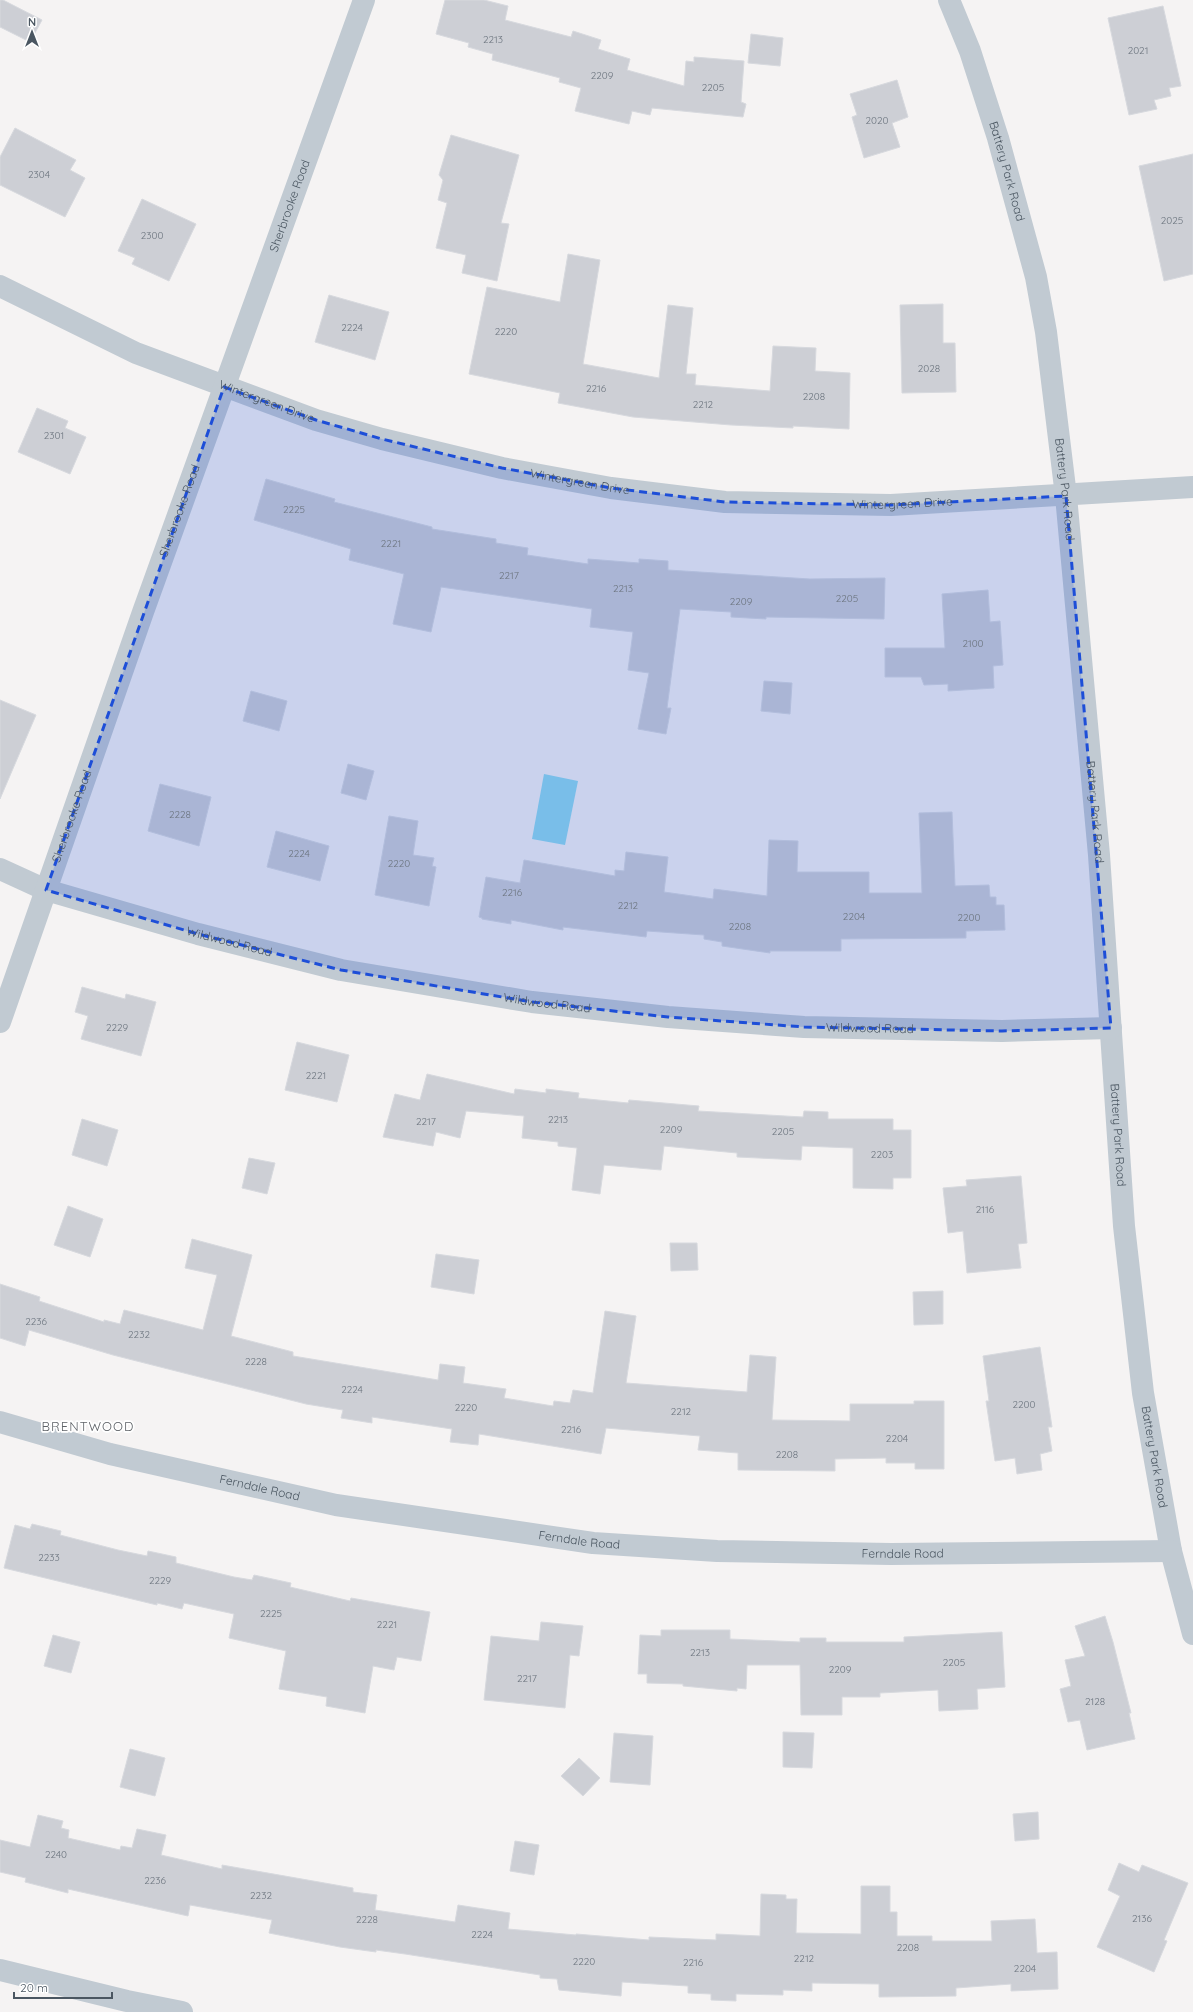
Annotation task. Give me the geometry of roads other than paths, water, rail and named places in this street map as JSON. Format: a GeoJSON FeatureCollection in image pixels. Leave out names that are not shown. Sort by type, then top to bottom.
{"type":"FeatureCollection","features":[{"type":"Feature","properties":{"kind":"street","name":"Sherbrooke Road"},"geometry":{"type":"LineString","coordinates":[[0,1022],[143,612],[364,0]]}},
{"type":"Feature","properties":{"kind":"street","name":"Battery Park Road"},"geometry":{"type":"LineString","coordinates":[[949,0],[970,51],[998,138],[1036,277],[1046,332],[1066,496],[1099,855],[1124,1226],[1144,1393],[1171,1551],[1193,1634]]}},
{"type":"Feature","properties":{"kind":"street","name":"Wintergreen Drive"},"geometry":{"type":"LineString","coordinates":[[0,286],[136,353],[316,420],[382,439],[502,468],[612,488],[725,502],[891,505],[1066,496],[1193,487]]}},
{"type":"Feature","properties":{"kind":"street","name":"Wildwood Road"},"geometry":{"type":"LineString","coordinates":[[0,869],[46,890],[198,934],[341,970],[532,1002],[668,1017],[804,1027],[1002,1031],[1111,1028]]}},
{"type":"Feature","properties":{"kind":"street","name":"Ferndale Road"},"geometry":{"type":"LineString","coordinates":[[0,1422],[110,1454],[336,1505],[593,1543],[717,1551],[883,1554],[1171,1551]]}},
{"type":"Feature","properties":{"kind":"street"},"geometry":{"type":"LineString","coordinates":[[0,1970],[127,2001],[182,2012]]}},
{"type":"Feature","properties":{"kind":"water"},"geometry":{"type":"Polygon","coordinates":[[[544,774],[578,781],[565,845],[532,839],[544,774]]]}},
{"type":"Feature","properties":{"kind":"district","name":"BRENTWOOD"},"geometry":{"type":"Point","coordinates":[88,1426]}}]}
